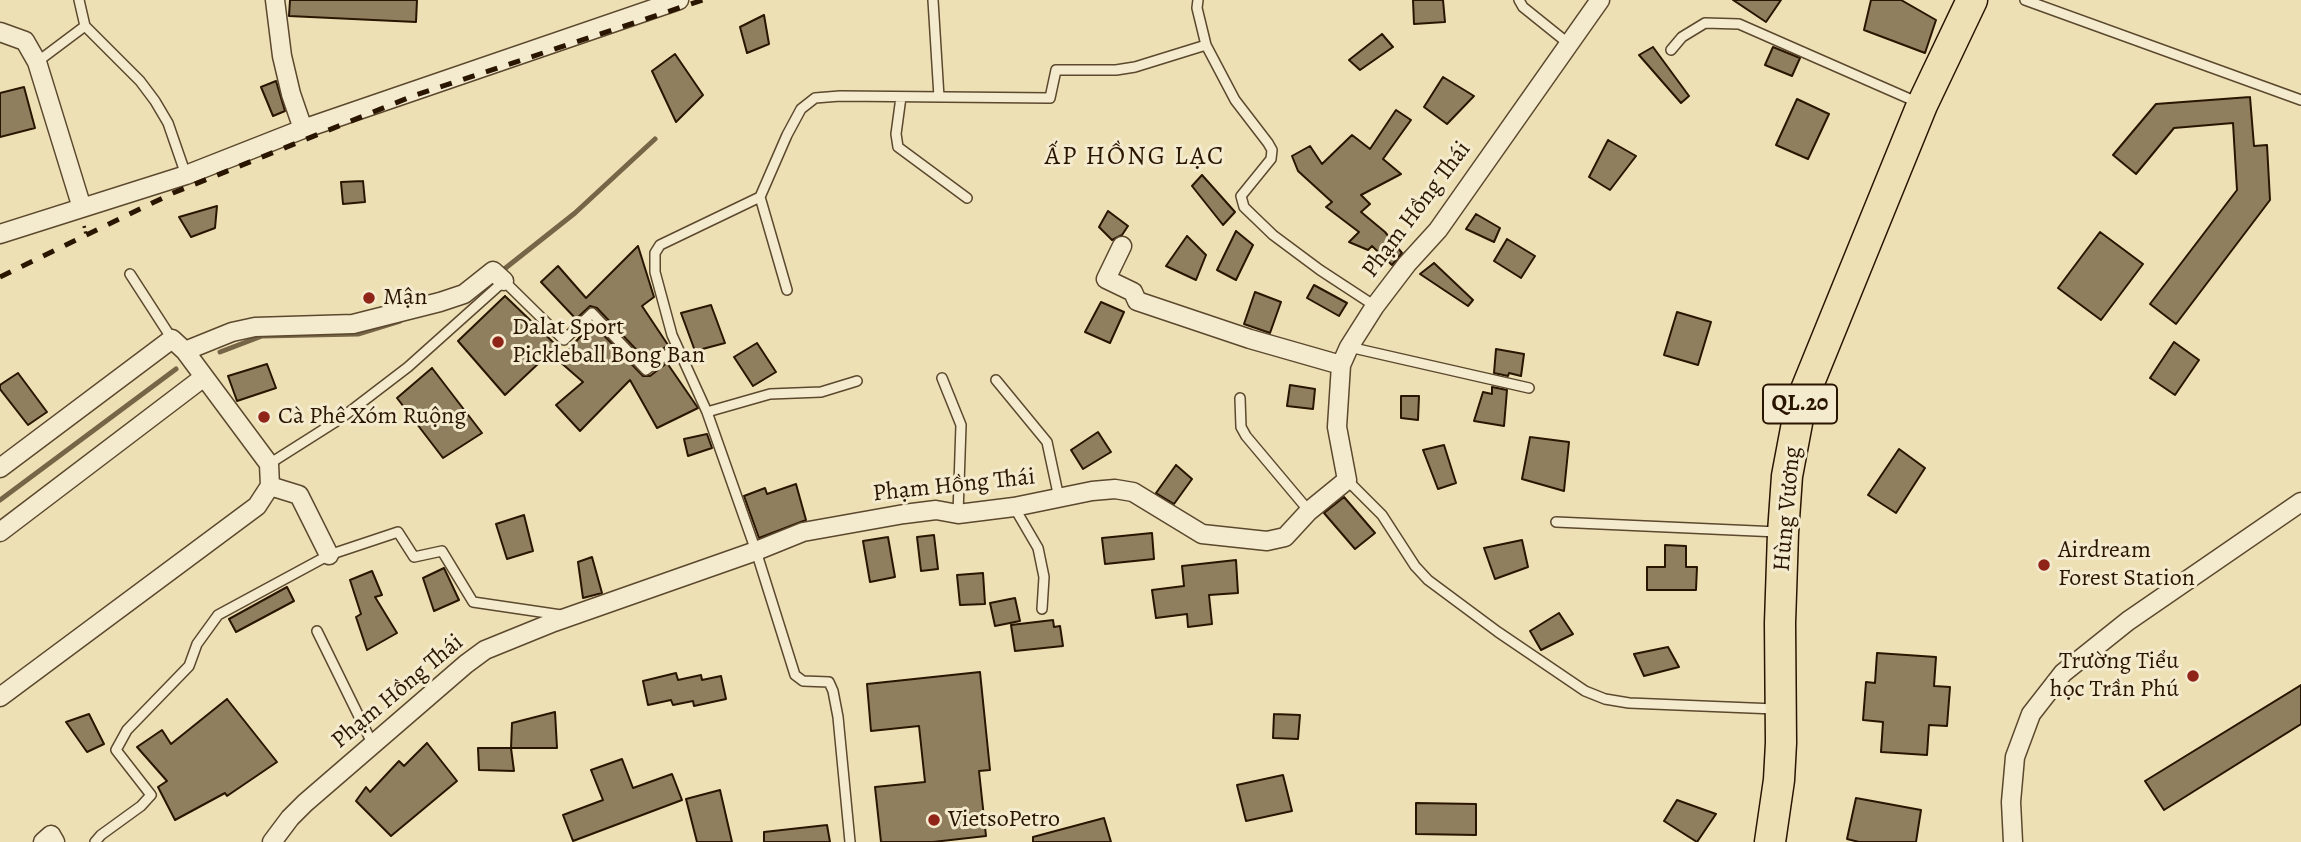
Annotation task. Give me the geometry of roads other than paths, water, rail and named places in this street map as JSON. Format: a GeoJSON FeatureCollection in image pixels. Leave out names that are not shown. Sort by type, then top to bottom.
{"type":"FeatureCollection","features":[{"type":"Feature","properties":{"kind":"highway","name":"Hùng Vương"},"geometry":{"type":"LineString","coordinates":[[1770,842],[1779,780],[1783,533],[1787,475],[1801,402],[1922,105],[1972,0]]}},
{"type":"Feature","properties":{"kind":"street"},"geometry":{"type":"LineString","coordinates":[[275,0],[282,56],[303,129]]}},
{"type":"Feature","properties":{"kind":"street"},"geometry":{"type":"LineString","coordinates":[[0,234],[186,175],[303,129],[644,6],[679,0]]}},
{"type":"Feature","properties":{"kind":"street","name":"Phạm Hồng Thái"},"geometry":{"type":"LineString","coordinates":[[272,842],[290,818],[306,803],[485,650],[803,532],[936,510],[958,513],[1014,507],[1091,491],[1115,489],[1133,492],[1202,534],[1267,541],[1285,537],[1309,511],[1347,480],[1337,427],[1341,365],[1349,346],[1375,306],[1437,230],[1600,0]]}},
{"type":"Feature","properties":{"kind":"street"},"geometry":{"type":"LineString","coordinates":[[0,32],[25,41],[37,62],[82,208]]}},
{"type":"Feature","properties":{"kind":"street"},"geometry":{"type":"LineString","coordinates":[[1122,246],[1106,279],[1133,292],[1137,301],[1250,339],[1341,365]]}},
{"type":"Feature","properties":{"kind":"street"},"geometry":{"type":"LineString","coordinates":[[0,468],[178,345],[256,327],[353,324],[440,302],[500,277]]}},
{"type":"Feature","properties":{"kind":"street"},"geometry":{"type":"LineString","coordinates":[[0,697],[257,506],[270,486],[269,464],[178,345]]}},
{"type":"Feature","properties":{"kind":"street"},"geometry":{"type":"LineString","coordinates":[[0,532],[204,377]]}},
{"type":"Feature","properties":{"kind":"street"},"geometry":{"type":"LineString","coordinates":[[270,486],[299,495],[329,555]]}},
{"type":"Feature","properties":{"kind":"street"},"geometry":{"type":"LineString","coordinates":[[2012,842],[2011,802],[2015,757],[2031,714],[2063,673],[2128,621],[2301,502]]}},
{"type":"Feature","properties":{"kind":"street"},"geometry":{"type":"LineString","coordinates":[[43,842],[51,835],[55,842]]}},
{"type":"Feature","properties":{"kind":"lane"},"geometry":{"type":"LineString","coordinates":[[79,0],[85,26],[140,81],[155,101],[168,123],[186,175]]}},
{"type":"Feature","properties":{"kind":"lane"},"geometry":{"type":"LineString","coordinates":[[933,0],[939,97]]}},
{"type":"Feature","properties":{"kind":"lane"},"geometry":{"type":"LineString","coordinates":[[1198,0],[1197,8],[1206,45],[1236,100],[1272,150],[1271,159],[1241,196],[1244,207],[1273,235],[1375,306]]}},
{"type":"Feature","properties":{"kind":"lane"},"geometry":{"type":"LineString","coordinates":[[1519,0],[1522,6],[1569,44]]}},
{"type":"Feature","properties":{"kind":"lane"},"geometry":{"type":"LineString","coordinates":[[2025,0],[2301,100]]}},
{"type":"Feature","properties":{"kind":"lane"},"geometry":{"type":"LineString","coordinates":[[1671,50],[1682,37],[1705,23],[1739,24],[1922,105]]}},
{"type":"Feature","properties":{"kind":"lane"},"geometry":{"type":"LineString","coordinates":[[37,62],[85,26]]}},
{"type":"Feature","properties":{"kind":"lane"},"geometry":{"type":"LineString","coordinates":[[850,842],[833,691],[830,682],[803,681],[795,675],[707,412],[677,347],[655,272],[655,253],[660,245],[760,197],[801,110],[815,99],[1050,99],[1056,70],[1116,70],[1135,67],[1206,45]]}},
{"type":"Feature","properties":{"kind":"lane"},"geometry":{"type":"LineString","coordinates":[[901,97],[896,134],[898,147],[967,198]]}},
{"type":"Feature","properties":{"kind":"lane"},"geometry":{"type":"LineString","coordinates":[[760,197],[787,290]]}},
{"type":"Feature","properties":{"kind":"lane"},"geometry":{"type":"LineString","coordinates":[[130,274],[178,345]]}},
{"type":"Feature","properties":{"kind":"lane"},"geometry":{"type":"LineString","coordinates":[[269,464],[340,419],[408,368],[500,277],[564,340],[592,313],[646,370],[677,347]]}},
{"type":"Feature","properties":{"kind":"lane"},"geometry":{"type":"LineString","coordinates":[[1349,346],[1529,388]]}},
{"type":"Feature","properties":{"kind":"lane"},"geometry":{"type":"LineString","coordinates":[[942,379],[961,425],[958,513]]}},
{"type":"Feature","properties":{"kind":"lane"},"geometry":{"type":"LineString","coordinates":[[996,380],[1047,442],[1059,498]]}},
{"type":"Feature","properties":{"kind":"lane"},"geometry":{"type":"LineString","coordinates":[[707,412],[770,394],[821,392],[857,381]]}},
{"type":"Feature","properties":{"kind":"lane"},"geometry":{"type":"LineString","coordinates":[[1240,398],[1241,426],[1246,436],[1309,511]]}},
{"type":"Feature","properties":{"kind":"lane"},"geometry":{"type":"LineString","coordinates":[[1347,480],[1382,515],[1415,566],[1428,580],[1530,655],[1585,691],[1629,704],[1780,709]]}},
{"type":"Feature","properties":{"kind":"lane"},"geometry":{"type":"LineString","coordinates":[[1014,507],[1038,548],[1044,577],[1042,609]]}},
{"type":"Feature","properties":{"kind":"lane"},"geometry":{"type":"LineString","coordinates":[[1556,522],[1783,533]]}},
{"type":"Feature","properties":{"kind":"lane"},"geometry":{"type":"LineString","coordinates":[[95,842],[151,795],[116,750],[127,730],[189,666],[197,644],[218,615],[329,555],[398,532],[414,557],[442,551],[474,602],[572,616]]}},
{"type":"Feature","properties":{"kind":"lane"},"geometry":{"type":"LineString","coordinates":[[317,631],[373,745]]}},
{"type":"Feature","properties":{"kind":"waterway"},"geometry":{"type":"LineString","coordinates":[[498,274],[575,213],[655,139]]}},
{"type":"Feature","properties":{"kind":"waterway"},"geometry":{"type":"LineString","coordinates":[[220,352],[262,336],[358,334],[400,321]]}},
{"type":"Feature","properties":{"kind":"waterway"},"geometry":{"type":"LineString","coordinates":[[0,500],[176,369]]}},
{"type":"Feature","properties":{"kind":"railway"},"geometry":{"type":"LineString","coordinates":[[0,277],[173,193],[413,96],[703,0]]}},
{"type":"Feature","properties":{"kind":"place","name":"Mận"},"geometry":{"type":"Point","coordinates":[369,298]}},
{"type":"Feature","properties":{"kind":"place","name":"Dalat Sport Pickleball Bong Ban"},"geometry":{"type":"Point","coordinates":[498,342]}},
{"type":"Feature","properties":{"kind":"place","name":"Cà Phê Xóm Ruộng"},"geometry":{"type":"Point","coordinates":[264,417]}},
{"type":"Feature","properties":{"kind":"place","name":"Airdream Forest Station"},"geometry":{"type":"Point","coordinates":[2044,565]}},
{"type":"Feature","properties":{"kind":"place","name":"Trường Tiểu học Trần Phú"},"geometry":{"type":"Point","coordinates":[2193,676]}},
{"type":"Feature","properties":{"kind":"place","name":"VietsoPetro"},"geometry":{"type":"Point","coordinates":[934,820]}},
{"type":"Feature","properties":{"kind":"district","name":"ẤP HỒNG LẠC"},"geometry":{"type":"Point","coordinates":[1135,158]}}]}
